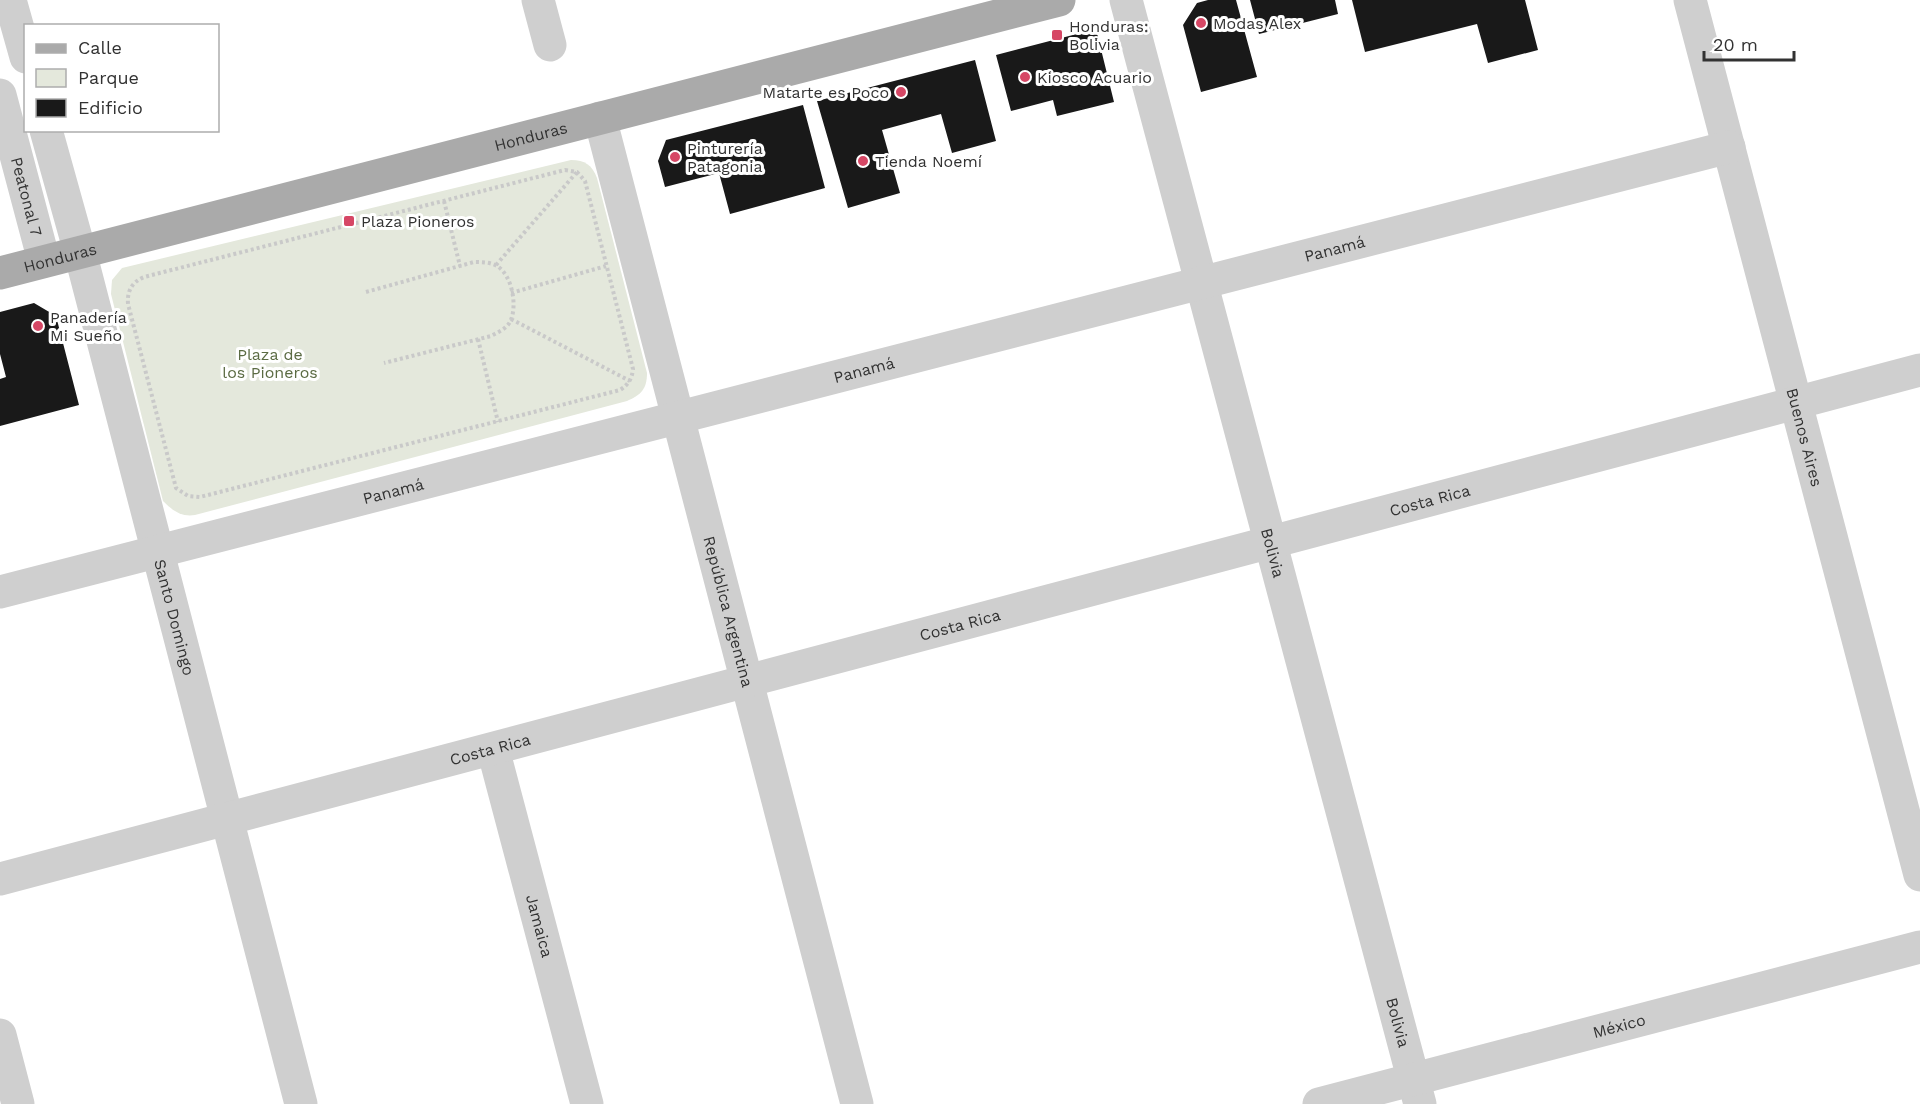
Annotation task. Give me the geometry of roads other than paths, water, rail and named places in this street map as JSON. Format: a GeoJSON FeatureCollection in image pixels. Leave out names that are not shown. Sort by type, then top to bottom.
{"type":"FeatureCollection","features":[{"type":"Feature","properties":{"kind":"main road","name":"Honduras"},"geometry":{"type":"LineString","coordinates":[[0,273],[1059,0]]}},
{"type":"Feature","properties":{"kind":"street"},"geometry":{"type":"LineString","coordinates":[[10,0],[24,50]]}},
{"type":"Feature","properties":{"kind":"street"},"geometry":{"type":"LineString","coordinates":[[538,0],[550,45]]}},
{"type":"Feature","properties":{"kind":"street","name":"Bolivia"},"geometry":{"type":"LineString","coordinates":[[1126,0],[1417,1092]]}},
{"type":"Feature","properties":{"kind":"street","name":"Buenos Aires"},"geometry":{"type":"LineString","coordinates":[[1690,0],[1920,875]]}},
{"type":"Feature","properties":{"kind":"street","name":"Peatonal 7"},"geometry":{"type":"LineString","coordinates":[[0,96],[44,261]]}},
{"type":"Feature","properties":{"kind":"street","name":"República Argentina"},"geometry":{"type":"LineString","coordinates":[[600,118],[857,1104]]}},
{"type":"Feature","properties":{"kind":"street","name":"Santo Domingo"},"geometry":{"type":"LineString","coordinates":[[47,132],[80,252],[301,1104]]}},
{"type":"Feature","properties":{"kind":"street","name":"Panamá"},"geometry":{"type":"LineString","coordinates":[[0,592],[1729,147]]}},
{"type":"Feature","properties":{"kind":"street","name":"Costa Rica"},"geometry":{"type":"LineString","coordinates":[[0,879],[1920,370]]}},
{"type":"Feature","properties":{"kind":"street","name":"Jamaica"},"geometry":{"type":"LineString","coordinates":[[493,749],[587,1104]]}},
{"type":"Feature","properties":{"kind":"street","name":"México"},"geometry":{"type":"LineString","coordinates":[[1319,1104],[1417,1092],[1920,948]]}},
{"type":"Feature","properties":{"kind":"street"},"geometry":{"type":"LineString","coordinates":[[0,1035],[18,1104]]}},
{"type":"Feature","properties":{"kind":"place","name":"Modas Alex"},"geometry":{"type":"Point","coordinates":[1201,23]}},
{"type":"Feature","properties":{"kind":"place","name":"Honduras: Bolivia"},"geometry":{"type":"Point","coordinates":[1057,35]}},
{"type":"Feature","properties":{"kind":"place","name":"Kiosco Acuario"},"geometry":{"type":"Point","coordinates":[1025,77]}},
{"type":"Feature","properties":{"kind":"place","name":"Matarte es Poco"},"geometry":{"type":"Point","coordinates":[901,92]}},
{"type":"Feature","properties":{"kind":"place","name":"Pinturería Patagonia"},"geometry":{"type":"Point","coordinates":[675,157]}},
{"type":"Feature","properties":{"kind":"place","name":"Tienda Noemí"},"geometry":{"type":"Point","coordinates":[863,161]}},
{"type":"Feature","properties":{"kind":"place","name":"Plaza Pioneros"},"geometry":{"type":"Point","coordinates":[349,221]}},
{"type":"Feature","properties":{"kind":"place","name":"Panadería Mi Sueño"},"geometry":{"type":"Point","coordinates":[38,326]}},
{"type":"Feature","properties":{"kind":"park label","name":"Plaza de los Pioneros"},"geometry":{"type":"Point","coordinates":[270,363]}}]}
